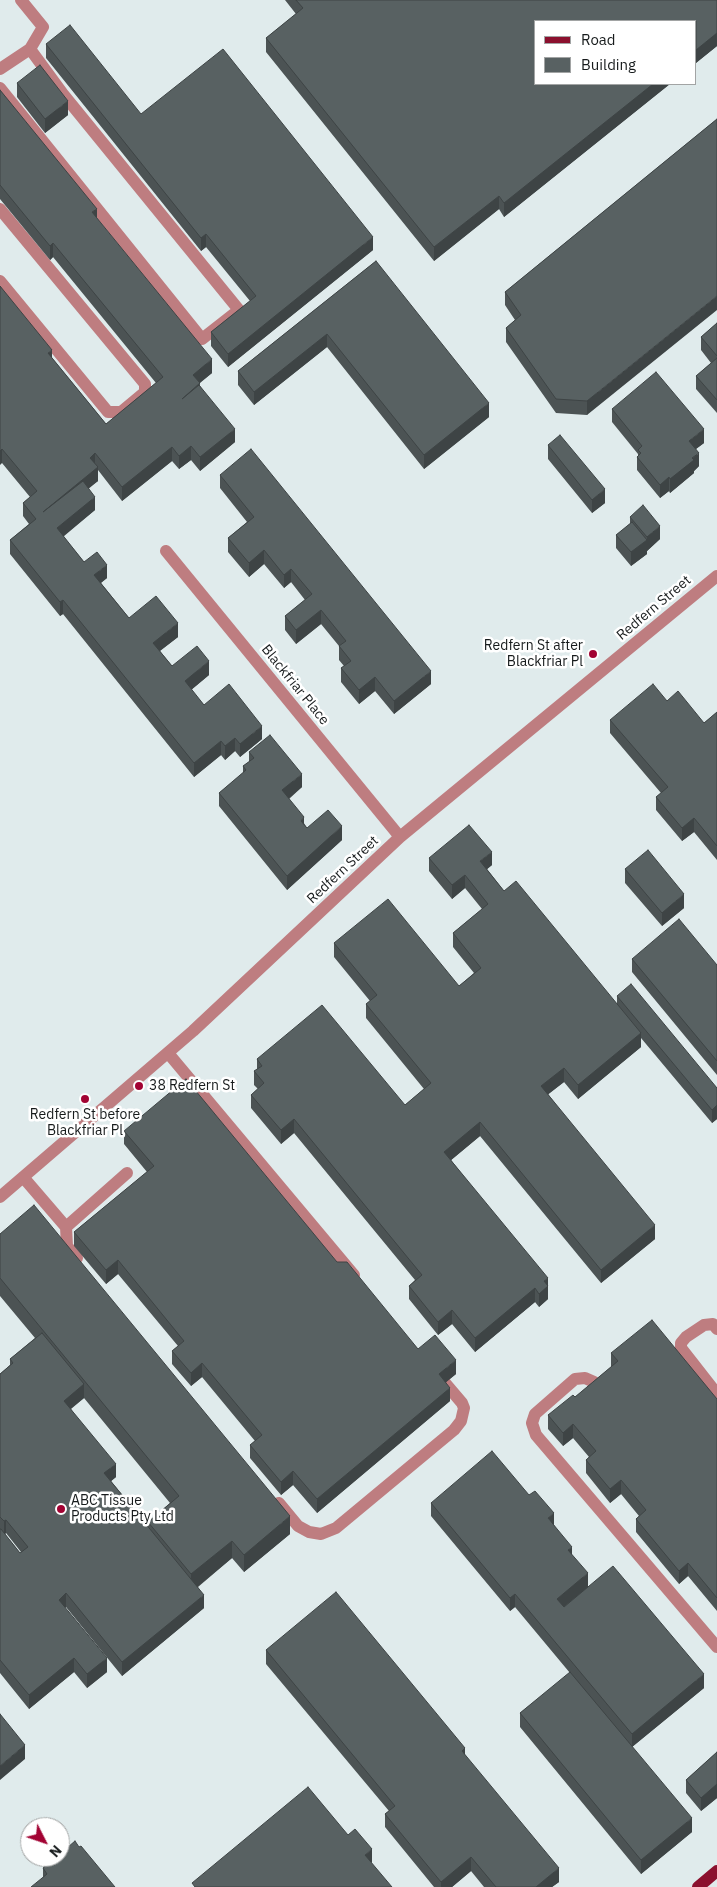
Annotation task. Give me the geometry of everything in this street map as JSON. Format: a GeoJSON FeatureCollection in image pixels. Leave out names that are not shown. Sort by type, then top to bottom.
{"type":"FeatureCollection","features":[{"type":"Feature","properties":{"kind":"main road"},"geometry":{"type":"LineString","coordinates":[[698,1887],[717,1871]]}},
{"type":"Feature","properties":{"kind":"street"},"geometry":{"type":"LineString","coordinates":[[0,69],[30,49],[43,27],[21,0]]}},
{"type":"Feature","properties":{"kind":"street"},"geometry":{"type":"LineString","coordinates":[[0,88],[202,339],[239,310],[63,94],[30,49]]}},
{"type":"Feature","properties":{"kind":"street"},"geometry":{"type":"LineString","coordinates":[[0,209],[145,384],[145,392],[121,412],[108,412],[0,281]]}},
{"type":"Feature","properties":{"kind":"street","name":"Blackfriar Place"},"geometry":{"type":"LineString","coordinates":[[166,551],[400,837]]}},
{"type":"Feature","properties":{"kind":"street","name":"Redfern Street"},"geometry":{"type":"LineString","coordinates":[[0,1197],[168,1053],[400,837],[717,576]]}},
{"type":"Feature","properties":{"kind":"street"},"geometry":{"type":"LineString","coordinates":[[168,1053],[362,1284]]}},
{"type":"Feature","properties":{"kind":"street"},"geometry":{"type":"LineString","coordinates":[[66,1228],[127,1172]]}},
{"type":"Feature","properties":{"kind":"street"},"geometry":{"type":"LineString","coordinates":[[23,1177],[66,1228],[67,1246],[86,1269]]}},
{"type":"Feature","properties":{"kind":"street"},"geometry":{"type":"LineString","coordinates":[[717,1329],[713,1324],[704,1325],[686,1337],[681,1342],[680,1348],[717,1394]]}},
{"type":"Feature","properties":{"kind":"street"},"geometry":{"type":"LineString","coordinates":[[594,1382],[585,1378],[575,1379],[535,1414],[532,1423],[536,1435],[717,1647]]}},
{"type":"Feature","properties":{"kind":"street"},"geometry":{"type":"LineString","coordinates":[[272,1495],[298,1526],[309,1532],[321,1534],[336,1528],[454,1430],[461,1421],[464,1408],[462,1403],[445,1383]]}},
{"type":"Feature","properties":{"kind":"building"},"geometry":{"type":"Polygon","coordinates":[[[296,0],[717,0],[717,33],[697,49],[697,20],[534,20],[534,85],[652,85],[504,203],[499,196],[434,247],[266,38],[303,8],[296,0]]]}},
{"type":"Feature","properties":{"kind":"building"},"geometry":{"type":"Polygon","coordinates":[[[70,25],[141,114],[223,49],[373,237],[228,354],[211,332],[256,296],[206,234],[201,238],[46,44],[70,25]]]}},
{"type":"Feature","properties":{"kind":"building"},"geometry":{"type":"Polygon","coordinates":[[[40,65],[68,101],[45,119],[17,83],[40,65]]]}},
{"type":"Feature","properties":{"kind":"building"},"geometry":{"type":"Polygon","coordinates":[[[0,90],[97,209],[92,212],[212,359],[193,375],[200,383],[182,399],[199,385],[235,429],[200,457],[191,446],[179,456],[172,447],[122,487],[95,453],[90,458],[98,467],[43,512],[83,481],[95,497],[57,528],[84,562],[97,552],[107,565],[94,575],[129,618],[156,596],[178,623],[153,643],[172,666],[197,646],[209,661],[185,681],[204,705],[229,684],[262,726],[240,744],[235,738],[225,746],[221,741],[194,763],[63,600],[60,602],[10,540],[36,519],[23,503],[37,491],[2,449],[0,451],[0,286],[52,350],[48,353],[106,424],[163,377],[53,243],[50,246],[0,185],[0,90]]]}},
{"type":"Feature","properties":{"kind":"building"},"geometry":{"type":"Polygon","coordinates":[[[717,119],[717,296],[587,401],[556,399],[506,328],[521,315],[505,292],[717,119]]]}},
{"type":"Feature","properties":{"kind":"building"},"geometry":{"type":"Polygon","coordinates":[[[376,261],[489,403],[424,455],[327,334],[254,392],[238,371],[376,261]]]}},
{"type":"Feature","properties":{"kind":"building"},"geometry":{"type":"Polygon","coordinates":[[[717,323],[717,356],[701,337],[717,323]]]}},
{"type":"Feature","properties":{"kind":"building"},"geometry":{"type":"Polygon","coordinates":[[[717,358],[717,400],[696,376],[717,358]]]}},
{"type":"Feature","properties":{"kind":"building"},"geometry":{"type":"Polygon","coordinates":[[[656,372],[704,429],[689,441],[699,453],[692,458],[694,460],[660,485],[637,457],[641,453],[638,450],[642,446],[612,409],[656,372]]]}},
{"type":"Feature","properties":{"kind":"building"},"geometry":{"type":"Polygon","coordinates":[[[560,435],[605,489],[592,500],[548,445],[560,435]]]}},
{"type":"Feature","properties":{"kind":"building"},"geometry":{"type":"Polygon","coordinates":[[[251,449],[431,671],[394,701],[375,677],[359,690],[341,668],[351,661],[339,646],[346,641],[321,610],[296,630],[285,616],[312,594],[291,569],[284,575],[264,550],[249,563],[228,538],[254,517],[220,475],[251,449]]]}},
{"type":"Feature","properties":{"kind":"building"},"geometry":{"type":"Polygon","coordinates":[[[643,505],[660,526],[647,537],[630,517],[643,505]]]}},
{"type":"Feature","properties":{"kind":"building"},"geometry":{"type":"Polygon","coordinates":[[[632,522],[647,540],[631,552],[616,535],[632,522]]]}},
{"type":"Feature","properties":{"kind":"building"},"geometry":{"type":"Polygon","coordinates":[[[653,684],[667,701],[678,691],[704,723],[717,712],[717,846],[694,818],[682,828],[656,797],[668,787],[610,720],[653,684]]]}},
{"type":"Feature","properties":{"kind":"building"},"geometry":{"type":"Polygon","coordinates":[[[270,735],[302,774],[282,790],[304,817],[301,821],[307,828],[328,810],[342,826],[287,876],[219,793],[246,770],[243,766],[254,758],[249,752],[270,735]]]}},
{"type":"Feature","properties":{"kind":"building"},"geometry":{"type":"Polygon","coordinates":[[[469,825],[492,852],[480,861],[504,891],[516,881],[641,1033],[578,1085],[564,1068],[541,1086],[655,1225],[601,1270],[480,1122],[444,1152],[548,1278],[544,1281],[548,1286],[539,1294],[535,1288],[475,1338],[452,1310],[438,1322],[409,1286],[422,1275],[294,1119],[281,1130],[251,1095],[264,1083],[254,1071],[262,1066],[257,1059],[322,1005],[405,1105],[431,1083],[366,1004],[377,995],[334,943],[388,899],[459,986],[481,968],[453,933],[488,904],[465,875],[452,885],[429,858],[469,825]]]}},
{"type":"Feature","properties":{"kind":"building"},"geometry":{"type":"Polygon","coordinates":[[[648,850],[684,894],[662,913],[625,869],[648,850]]]}},
{"type":"Feature","properties":{"kind":"building"},"geometry":{"type":"Polygon","coordinates":[[[679,919],[717,965],[717,1061],[632,959],[679,919]]]}},
{"type":"Feature","properties":{"kind":"building"},"geometry":{"type":"Polygon","coordinates":[[[631,984],[717,1088],[717,1105],[712,1110],[617,996],[631,984]]]}},
{"type":"Feature","properties":{"kind":"building"},"geometry":{"type":"Polygon","coordinates":[[[186,1079],[337,1262],[347,1262],[418,1349],[435,1335],[456,1360],[439,1374],[450,1388],[317,1499],[293,1471],[281,1482],[250,1445],[262,1435],[202,1363],[191,1373],[172,1351],[184,1341],[118,1260],[106,1270],[74,1232],[154,1166],[124,1131],[186,1079]]]}},
{"type":"Feature","properties":{"kind":"building","name":"ABC Tissue Products Pty Ltd"},"geometry":{"type":"Polygon","coordinates":[[[34,1205],[290,1516],[244,1555],[232,1541],[191,1574],[148,1522],[179,1496],[0,1278],[0,1234],[34,1205]]]}},
{"type":"Feature","properties":{"kind":"building"},"geometry":{"type":"Polygon","coordinates":[[[652,1320],[717,1399],[717,1598],[688,1563],[679,1571],[636,1519],[646,1510],[621,1480],[610,1489],[586,1460],[596,1451],[573,1424],[563,1433],[548,1415],[573,1395],[575,1397],[618,1361],[611,1353],[652,1320]]]}},
{"type":"Feature","properties":{"kind":"building","name":"ABC Tissue Products Pty Ltd"},"geometry":{"type":"Polygon","coordinates":[[[42,1333],[84,1384],[64,1401],[116,1464],[104,1473],[204,1595],[122,1662],[66,1593],[59,1600],[107,1658],[87,1674],[74,1658],[29,1695],[0,1660],[0,1529],[20,1553],[28,1547],[6,1520],[4,1521],[0,1517],[0,1374],[13,1363],[10,1359],[42,1333]]]}},
{"type":"Feature","properties":{"kind":"building"},"geometry":{"type":"Polygon","coordinates":[[[492,1451],[529,1495],[535,1491],[554,1513],[548,1518],[572,1547],[568,1550],[588,1573],[557,1599],[564,1607],[613,1566],[704,1674],[632,1734],[515,1594],[510,1598],[431,1503],[492,1451]]]}},
{"type":"Feature","properties":{"kind":"building"},"geometry":{"type":"Polygon","coordinates":[[[336,1592],[465,1748],[462,1751],[559,1868],[536,1887],[496,1887],[471,1857],[441,1882],[385,1814],[395,1806],[266,1650],[336,1592]]]}},
{"type":"Feature","properties":{"kind":"building"},"geometry":{"type":"Polygon","coordinates":[[[570,1672],[692,1818],[641,1860],[520,1713],[570,1672]]]}},
{"type":"Feature","properties":{"kind":"building"},"geometry":{"type":"Polygon","coordinates":[[[0,1714],[25,1745],[0,1766],[0,1714]]]}},
{"type":"Feature","properties":{"kind":"building"},"geometry":{"type":"Polygon","coordinates":[[[717,1752],[717,1784],[701,1798],[686,1780],[717,1752]]]}},
{"type":"Feature","properties":{"kind":"building"},"geometry":{"type":"Polygon","coordinates":[[[308,1787],[348,1835],[355,1829],[372,1849],[365,1855],[392,1887],[195,1887],[192,1883],[308,1787]]]}},
{"type":"Feature","properties":{"kind":"building"},"geometry":{"type":"Polygon","coordinates":[[[75,1841],[79,1847],[81,1846],[115,1887],[31,1887],[47,1874],[44,1867],[70,1867],[70,1845],[75,1841]]]}},
{"type":"Feature","properties":{"kind":"place","name":"Redfern St after Blackfriar Pl"},"geometry":{"type":"Point","coordinates":[593,654]}},
{"type":"Feature","properties":{"kind":"place","name":"38 Redfern St"},"geometry":{"type":"Point","coordinates":[139,1086]}},
{"type":"Feature","properties":{"kind":"place","name":"Redfern St before Blackfriar Pl"},"geometry":{"type":"Point","coordinates":[85,1099]}},
{"type":"Feature","properties":{"kind":"place","name":"ABC Tissue Products Pty Ltd"},"geometry":{"type":"Point","coordinates":[61,1509]}}]}
